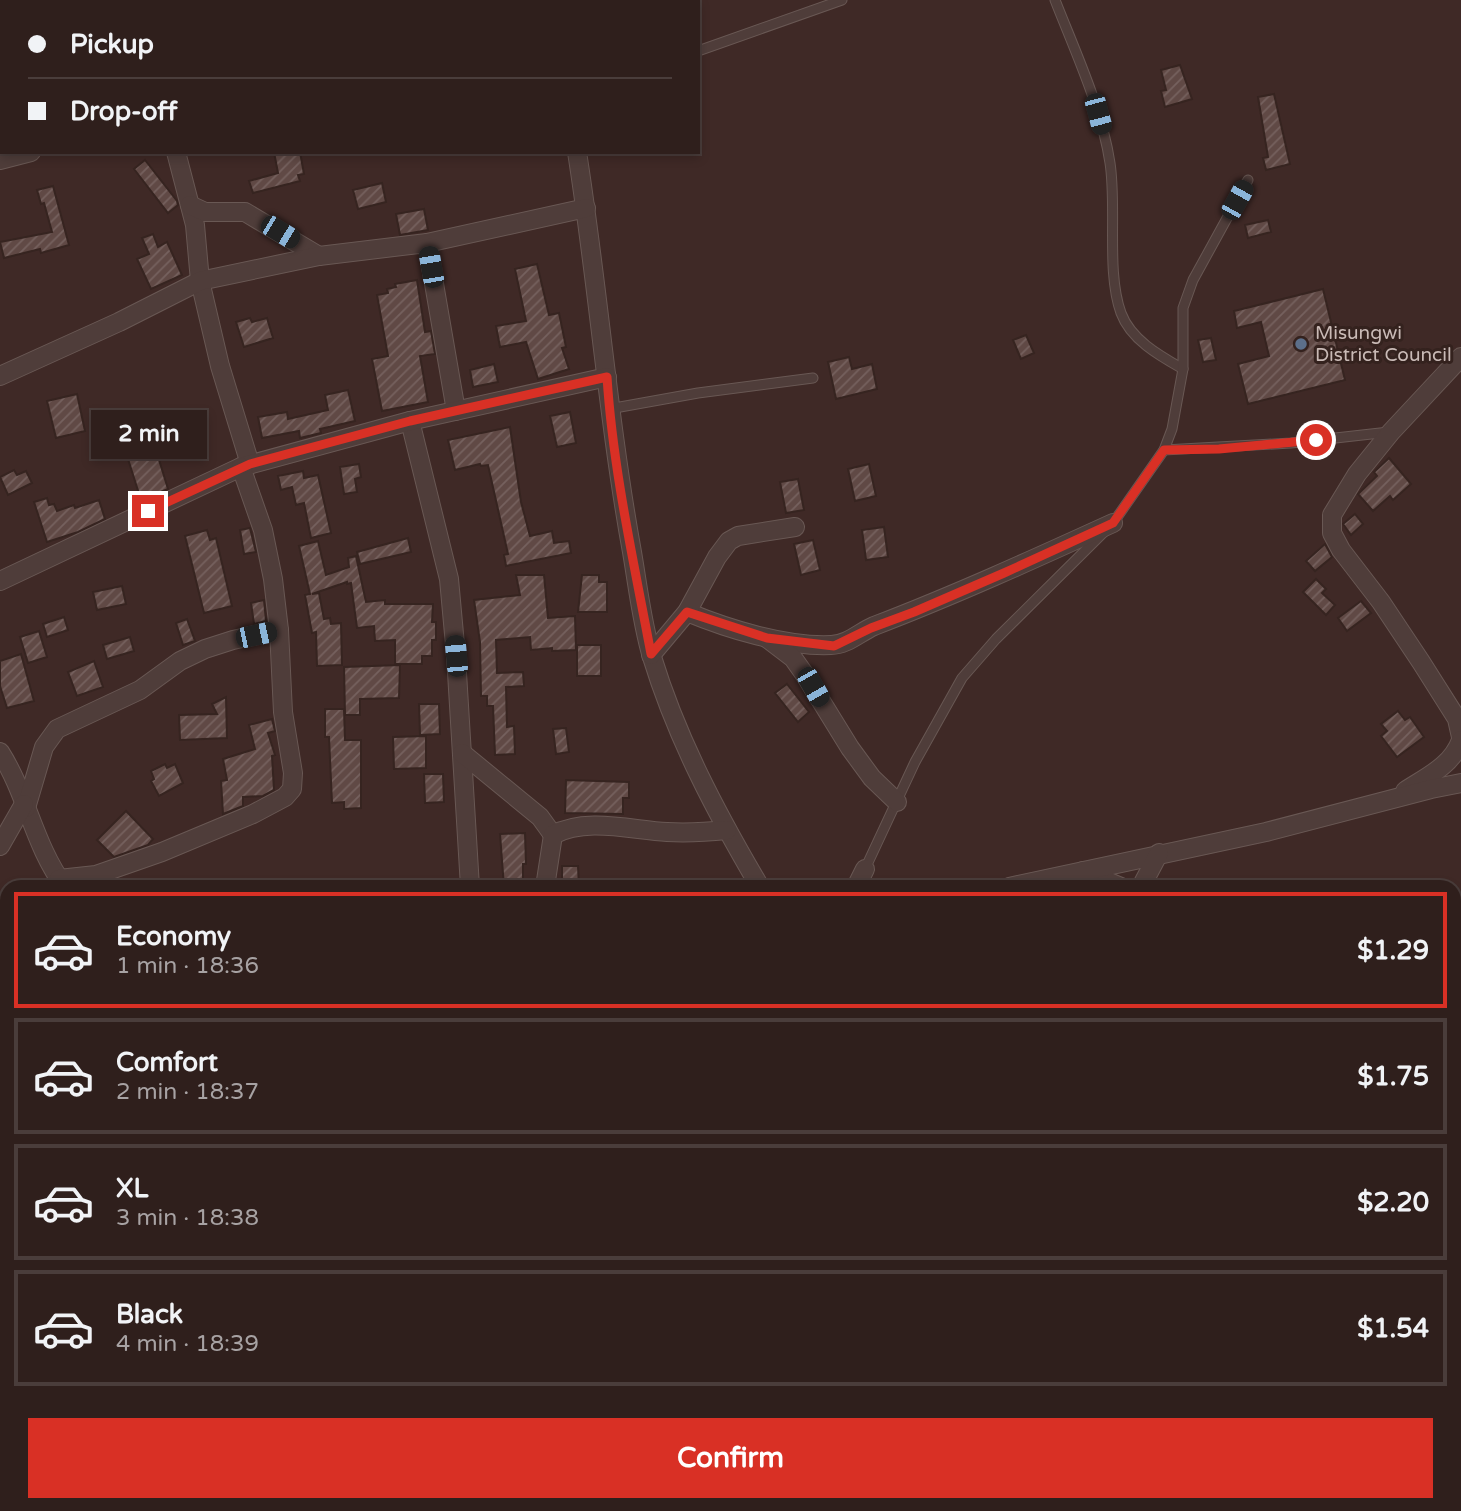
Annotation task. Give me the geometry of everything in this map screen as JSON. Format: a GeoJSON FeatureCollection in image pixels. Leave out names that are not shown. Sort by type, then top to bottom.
{"type":"FeatureCollection","features":[{"type":"Feature","properties":{"kind":"street"},"geometry":{"type":"LineString","coordinates":[[0,160],[23,154]]}},
{"type":"Feature","properties":{"kind":"street"},"geometry":{"type":"LineString","coordinates":[[75,880],[144,859],[253,814],[292,789],[293,773],[283,712],[279,630],[273,579],[200,281],[195,225],[177,154]]}},
{"type":"Feature","properties":{"kind":"street"},"geometry":{"type":"LineString","coordinates":[[577,154],[609,409],[651,654],[676,726],[727,830],[756,880]]}},
{"type":"Feature","properties":{"kind":"street"},"geometry":{"type":"LineString","coordinates":[[190,205],[205,212],[245,212],[319,256]]}},
{"type":"Feature","properties":{"kind":"street"},"geometry":{"type":"LineString","coordinates":[[0,376],[119,322],[200,281],[319,256],[427,243],[586,208]]}},
{"type":"Feature","properties":{"kind":"street"},"geometry":{"type":"LineString","coordinates":[[427,243],[456,411]]}},
{"type":"Feature","properties":{"kind":"street"},"geometry":{"type":"LineString","coordinates":[[1393,799],[1448,762],[1457,752],[1460,730],[1408,642],[1341,550],[1332,533],[1332,515],[1357,474],[1391,432],[1461,357]]}},
{"type":"Feature","properties":{"kind":"street"},"geometry":{"type":"LineString","coordinates":[[0,581],[245,466],[410,421],[607,377]]}},
{"type":"Feature","properties":{"kind":"street"},"geometry":{"type":"LineString","coordinates":[[410,421],[449,579],[470,880]]}},
{"type":"Feature","properties":{"kind":"street"},"geometry":{"type":"LineString","coordinates":[[687,612],[767,638],[834,646],[1113,523]]}},
{"type":"Feature","properties":{"kind":"street"},"geometry":{"type":"LineString","coordinates":[[651,654],[687,612],[721,550],[729,541],[738,536],[795,527]]}},
{"type":"Feature","properties":{"kind":"street"},"geometry":{"type":"LineString","coordinates":[[0,846],[25,806],[44,747],[57,729],[140,690],[180,661],[205,649],[233,639],[279,630]]}},
{"type":"Feature","properties":{"kind":"street"},"geometry":{"type":"LineString","coordinates":[[767,638],[793,659],[806,674],[846,742],[872,778],[897,802]]}},
{"type":"Feature","properties":{"kind":"street"},"geometry":{"type":"LineString","coordinates":[[0,752],[15,779],[48,861],[60,880]]}},
{"type":"Feature","properties":{"kind":"street"},"geometry":{"type":"LineString","coordinates":[[462,753],[529,807],[553,835],[546,880]]}},
{"type":"Feature","properties":{"kind":"street"},"geometry":{"type":"LineString","coordinates":[[1041,880],[1266,832],[1461,783]]}},
{"type":"Feature","properties":{"kind":"street"},"geometry":{"type":"LineString","coordinates":[[553,835],[583,826],[668,832],[727,830]]}},
{"type":"Feature","properties":{"kind":"street"},"geometry":{"type":"LineString","coordinates":[[1145,880],[1159,853]]}},
{"type":"Feature","properties":{"kind":"street"},"geometry":{"type":"LineString","coordinates":[[860,880],[865,869]]}},
{"type":"Feature","properties":{"kind":"street"},"geometry":{"type":"LineString","coordinates":[[1083,871],[1104,880]]}},
{"type":"Feature","properties":{"kind":"lane"},"geometry":{"type":"LineString","coordinates":[[700,50],[842,0]]}},
{"type":"Feature","properties":{"kind":"lane"},"geometry":{"type":"LineString","coordinates":[[1055,0],[1098,114],[1110,162],[1116,286],[1121,313],[1144,344],[1184,369]]}},
{"type":"Feature","properties":{"kind":"lane"},"geometry":{"type":"LineString","coordinates":[[865,869],[935,722],[962,678],[996,639],[1113,523],[1164,450],[1172,429],[1184,369],[1184,308],[1190,289],[1248,180]]}},
{"type":"Feature","properties":{"kind":"lane"},"geometry":{"type":"LineString","coordinates":[[609,409],[698,393],[813,378]]}},
{"type":"Feature","properties":{"kind":"lane"},"geometry":{"type":"LineString","coordinates":[[1164,450],[1291,443],[1391,432]]}},
{"type":"Feature","properties":{"kind":"building"},"geometry":{"type":"Polygon","coordinates":[[[1180,65],[1192,99],[1165,107],[1161,91],[1166,90],[1161,70],[1180,65]]]}},
{"type":"Feature","properties":{"kind":"building"},"geometry":{"type":"Polygon","coordinates":[[[1274,94],[1290,164],[1266,170],[1263,158],[1268,157],[1258,97],[1274,94]]]}},
{"type":"Feature","properties":{"kind":"building"},"geometry":{"type":"Polygon","coordinates":[[[274,154],[300,154],[304,174],[298,175],[300,181],[253,193],[249,181],[278,173],[274,154]]]}},
{"type":"Feature","properties":{"kind":"building"},"geometry":{"type":"Polygon","coordinates":[[[145,160],[177,201],[178,205],[168,213],[134,169],[145,160]]]}},
{"type":"Feature","properties":{"kind":"building"},"geometry":{"type":"Polygon","coordinates":[[[382,183],[386,202],[358,209],[353,190],[382,183]]]}},
{"type":"Feature","properties":{"kind":"building"},"geometry":{"type":"Polygon","coordinates":[[[53,186],[69,245],[41,253],[40,249],[4,258],[0,242],[52,232],[44,203],[41,204],[37,190],[53,186]]]}},
{"type":"Feature","properties":{"kind":"building"},"geometry":{"type":"Polygon","coordinates":[[[424,209],[428,230],[400,235],[396,214],[424,209]]]}},
{"type":"Feature","properties":{"kind":"building"},"geometry":{"type":"Polygon","coordinates":[[[1268,220],[1271,232],[1248,238],[1245,225],[1268,220]]]}},
{"type":"Feature","properties":{"kind":"building"},"geometry":{"type":"Polygon","coordinates":[[[153,234],[158,247],[167,242],[182,275],[151,289],[137,259],[149,254],[142,238],[153,234]]]}},
{"type":"Feature","properties":{"kind":"building"},"geometry":{"type":"Polygon","coordinates":[[[537,264],[549,315],[559,313],[566,347],[562,348],[569,369],[538,379],[526,342],[500,347],[496,326],[526,321],[515,269],[537,264]]]}},
{"type":"Feature","properties":{"kind":"building"},"geometry":{"type":"Polygon","coordinates":[[[417,280],[425,332],[431,331],[435,354],[420,356],[428,402],[382,411],[372,359],[388,356],[377,295],[388,293],[387,289],[396,287],[395,284],[417,280]]]}},
{"type":"Feature","properties":{"kind":"building","name":"Misungwi District Council"},"geometry":{"type":"Polygon","coordinates":[[[1323,289],[1345,380],[1248,404],[1238,364],[1269,356],[1261,322],[1237,328],[1234,311],[1323,289]]]}},
{"type":"Feature","properties":{"kind":"building"},"geometry":{"type":"Polygon","coordinates":[[[250,318],[252,322],[267,318],[273,338],[244,347],[236,322],[250,318]]]}},
{"type":"Feature","properties":{"kind":"building"},"geometry":{"type":"Polygon","coordinates":[[[1026,335],[1034,353],[1021,359],[1013,340],[1026,335]]]}},
{"type":"Feature","properties":{"kind":"building"},"geometry":{"type":"Polygon","coordinates":[[[1211,338],[1216,360],[1203,362],[1198,340],[1211,338]]]}},
{"type":"Feature","properties":{"kind":"building"},"geometry":{"type":"Polygon","coordinates":[[[849,357],[852,369],[872,364],[877,389],[836,399],[828,362],[849,357]]]}},
{"type":"Feature","properties":{"kind":"building"},"geometry":{"type":"Polygon","coordinates":[[[494,364],[498,382],[473,387],[470,370],[494,364]]]}},
{"type":"Feature","properties":{"kind":"building"},"geometry":{"type":"Polygon","coordinates":[[[348,390],[355,421],[320,429],[321,433],[300,438],[299,431],[262,438],[258,417],[287,412],[288,419],[328,410],[325,395],[348,390]]]}},
{"type":"Feature","properties":{"kind":"building"},"geometry":{"type":"Polygon","coordinates":[[[77,394],[85,431],[56,438],[47,401],[77,394]]]}},
{"type":"Feature","properties":{"kind":"building"},"geometry":{"type":"Polygon","coordinates":[[[570,412],[576,443],[557,447],[550,416],[570,412]]]}},
{"type":"Feature","properties":{"kind":"building"},"geometry":{"type":"Polygon","coordinates":[[[182,418],[185,432],[160,437],[158,424],[182,418]]]}},
{"type":"Feature","properties":{"kind":"building"},"geometry":{"type":"Polygon","coordinates":[[[510,427],[521,502],[530,536],[552,531],[554,543],[569,541],[571,553],[506,566],[504,555],[508,554],[488,465],[480,464],[455,470],[448,440],[510,427]]]}},
{"type":"Feature","properties":{"kind":"building"},"geometry":{"type":"Polygon","coordinates":[[[156,450],[168,489],[141,500],[128,459],[156,450]]]}},
{"type":"Feature","properties":{"kind":"building"},"geometry":{"type":"Polygon","coordinates":[[[1389,458],[1411,484],[1393,500],[1390,496],[1373,511],[1358,494],[1377,476],[1374,472],[1389,458]]]}},
{"type":"Feature","properties":{"kind":"building"},"geometry":{"type":"Polygon","coordinates":[[[359,464],[361,477],[355,479],[357,492],[344,494],[340,467],[359,464]]]}},
{"type":"Feature","properties":{"kind":"building"},"geometry":{"type":"Polygon","coordinates":[[[869,464],[876,496],[855,501],[848,469],[869,464]]]}},
{"type":"Feature","properties":{"kind":"building"},"geometry":{"type":"Polygon","coordinates":[[[14,470],[17,475],[26,471],[32,483],[8,495],[0,477],[14,470]]]}},
{"type":"Feature","properties":{"kind":"building"},"geometry":{"type":"Polygon","coordinates":[[[303,471],[304,478],[318,475],[331,533],[311,538],[304,503],[296,505],[292,487],[281,490],[278,476],[303,471]]]}},
{"type":"Feature","properties":{"kind":"building"},"geometry":{"type":"Polygon","coordinates":[[[798,479],[804,510],[786,513],[780,482],[798,479]]]}},
{"type":"Feature","properties":{"kind":"building"},"geometry":{"type":"Polygon","coordinates":[[[47,498],[49,505],[54,504],[57,511],[99,500],[105,519],[78,532],[47,542],[34,502],[47,498]]]}},
{"type":"Feature","properties":{"kind":"building"},"geometry":{"type":"Polygon","coordinates":[[[1355,514],[1363,524],[1351,535],[1343,524],[1355,514]]]}},
{"type":"Feature","properties":{"kind":"building"},"geometry":{"type":"Polygon","coordinates":[[[884,527],[888,557],[866,560],[862,530],[884,527]]]}},
{"type":"Feature","properties":{"kind":"building"},"geometry":{"type":"Polygon","coordinates":[[[250,528],[256,552],[244,554],[240,530],[250,528]]]}},
{"type":"Feature","properties":{"kind":"building"},"geometry":{"type":"Polygon","coordinates":[[[207,530],[210,540],[216,538],[232,606],[204,613],[185,536],[207,530]]]}},
{"type":"Feature","properties":{"kind":"building"},"geometry":{"type":"Polygon","coordinates":[[[408,538],[411,552],[360,564],[357,552],[408,538]]]}},
{"type":"Feature","properties":{"kind":"building"},"geometry":{"type":"Polygon","coordinates":[[[813,540],[820,570],[801,575],[794,544],[813,540]]]}},
{"type":"Feature","properties":{"kind":"building"},"geometry":{"type":"Polygon","coordinates":[[[318,541],[326,575],[349,567],[348,558],[356,556],[366,602],[385,600],[385,604],[433,604],[432,622],[436,622],[436,640],[432,640],[432,656],[422,656],[422,664],[395,664],[395,640],[375,641],[374,626],[357,628],[351,583],[347,582],[312,594],[319,593],[324,619],[330,618],[331,624],[341,623],[342,665],[317,666],[316,632],[312,633],[305,595],[310,594],[299,546],[318,541]]]}},
{"type":"Feature","properties":{"kind":"building"},"geometry":{"type":"Polygon","coordinates":[[[1325,544],[1332,557],[1315,571],[1306,561],[1325,544]]]}},
{"type":"Feature","properties":{"kind":"building"},"geometry":{"type":"Polygon","coordinates":[[[516,575],[544,575],[548,618],[575,616],[576,650],[531,650],[530,637],[496,640],[497,673],[523,672],[524,686],[506,687],[507,727],[514,726],[515,754],[495,755],[493,706],[487,706],[487,696],[481,696],[480,642],[474,600],[520,595],[516,575]]]}},
{"type":"Feature","properties":{"kind":"building"},"geometry":{"type":"Polygon","coordinates":[[[582,575],[599,575],[599,582],[607,582],[607,612],[578,612],[582,575]]]}},
{"type":"Feature","properties":{"kind":"building"},"geometry":{"type":"Polygon","coordinates":[[[1316,579],[1326,589],[1322,593],[1335,605],[1326,615],[1303,592],[1316,579]]]}},
{"type":"Feature","properties":{"kind":"building"},"geometry":{"type":"Polygon","coordinates":[[[122,586],[126,604],[97,610],[93,592],[122,586]]]}},
{"type":"Feature","properties":{"kind":"building"},"geometry":{"type":"Polygon","coordinates":[[[264,600],[266,621],[254,624],[251,603],[264,600]]]}},
{"type":"Feature","properties":{"kind":"building"},"geometry":{"type":"Polygon","coordinates":[[[1361,601],[1371,613],[1347,631],[1338,618],[1361,601]]]}},
{"type":"Feature","properties":{"kind":"building"},"geometry":{"type":"Polygon","coordinates":[[[64,617],[68,630],[47,637],[43,624],[64,617]]]}},
{"type":"Feature","properties":{"kind":"building"},"geometry":{"type":"Polygon","coordinates":[[[187,619],[195,641],[183,645],[176,623],[187,619]]]}},
{"type":"Feature","properties":{"kind":"building"},"geometry":{"type":"Polygon","coordinates":[[[39,631],[47,657],[28,663],[20,637],[39,631]]]}},
{"type":"Feature","properties":{"kind":"building"},"geometry":{"type":"Polygon","coordinates":[[[130,637],[134,651],[107,659],[103,645],[130,637]]]}},
{"type":"Feature","properties":{"kind":"building"},"geometry":{"type":"Polygon","coordinates":[[[577,645],[601,645],[601,676],[577,676],[577,645]]]}},
{"type":"Feature","properties":{"kind":"building"},"geometry":{"type":"Polygon","coordinates":[[[21,654],[34,701],[7,708],[0,686],[0,661],[21,654]]]}},
{"type":"Feature","properties":{"kind":"building"},"geometry":{"type":"Polygon","coordinates":[[[94,661],[103,687],[77,696],[68,672],[94,661]]]}},
{"type":"Feature","properties":{"kind":"building"},"geometry":{"type":"Polygon","coordinates":[[[400,665],[399,698],[360,699],[360,715],[345,715],[344,667],[400,665]]]}},
{"type":"Feature","properties":{"kind":"building"},"geometry":{"type":"Polygon","coordinates":[[[787,684],[809,712],[798,722],[775,693],[787,684]]]}},
{"type":"Feature","properties":{"kind":"building"},"geometry":{"type":"Polygon","coordinates":[[[226,697],[227,738],[180,740],[179,715],[217,714],[212,704],[226,697]]]}},
{"type":"Feature","properties":{"kind":"building"},"geometry":{"type":"Polygon","coordinates":[[[419,704],[439,704],[440,734],[420,735],[419,704]]]}},
{"type":"Feature","properties":{"kind":"building"},"geometry":{"type":"Polygon","coordinates":[[[325,709],[344,709],[345,740],[361,740],[361,808],[344,809],[344,802],[332,803],[325,709]]]}},
{"type":"Feature","properties":{"kind":"building"},"geometry":{"type":"Polygon","coordinates":[[[1398,711],[1405,720],[1410,717],[1424,737],[1397,757],[1381,736],[1387,731],[1381,724],[1398,711]]]}},
{"type":"Feature","properties":{"kind":"building"},"geometry":{"type":"Polygon","coordinates":[[[272,719],[275,731],[268,733],[275,755],[272,756],[274,790],[263,796],[243,797],[243,806],[223,814],[221,781],[227,780],[223,759],[255,749],[249,725],[272,719]]]}},
{"type":"Feature","properties":{"kind":"building"},"geometry":{"type":"Polygon","coordinates":[[[566,728],[569,752],[556,754],[553,729],[566,728]]]}},
{"type":"Feature","properties":{"kind":"building"},"geometry":{"type":"Polygon","coordinates":[[[426,736],[426,768],[394,769],[393,737],[426,736]]]}},
{"type":"Feature","properties":{"kind":"building"},"geometry":{"type":"Polygon","coordinates":[[[165,764],[167,768],[175,764],[183,783],[159,796],[151,781],[154,779],[151,771],[165,764]]]}},
{"type":"Feature","properties":{"kind":"building"},"geometry":{"type":"Polygon","coordinates":[[[424,774],[443,774],[444,802],[425,803],[424,774]]]}},
{"type":"Feature","properties":{"kind":"building"},"geometry":{"type":"Polygon","coordinates":[[[566,780],[629,782],[629,798],[623,798],[623,814],[565,813],[566,780]]]}},
{"type":"Feature","properties":{"kind":"building"},"geometry":{"type":"Polygon","coordinates":[[[126,811],[153,839],[148,845],[114,857],[97,840],[126,811]]]}},
{"type":"Feature","properties":{"kind":"building"},"geometry":{"type":"Polygon","coordinates":[[[525,833],[526,864],[523,864],[523,880],[503,880],[500,834],[525,833]]]}},
{"type":"Feature","properties":{"kind":"building"},"geometry":{"type":"Polygon","coordinates":[[[562,866],[578,866],[579,880],[562,880],[562,866]]]}},
{"type":"Feature","properties":{"kind":"place","name":"Misungwi District Council"},"geometry":{"type":"Point","coordinates":[1301,344]}},
{"type":"Feature","properties":{"kind":"route"},"geometry":{"type":"LineString","coordinates":[[148,511],[250,464],[410,421],[607,377],[609,409],[625,514],[651,654],[687,612],[767,638],[834,646],[1113,523],[1164,450],[1219,449],[1316,440]]}}]}
